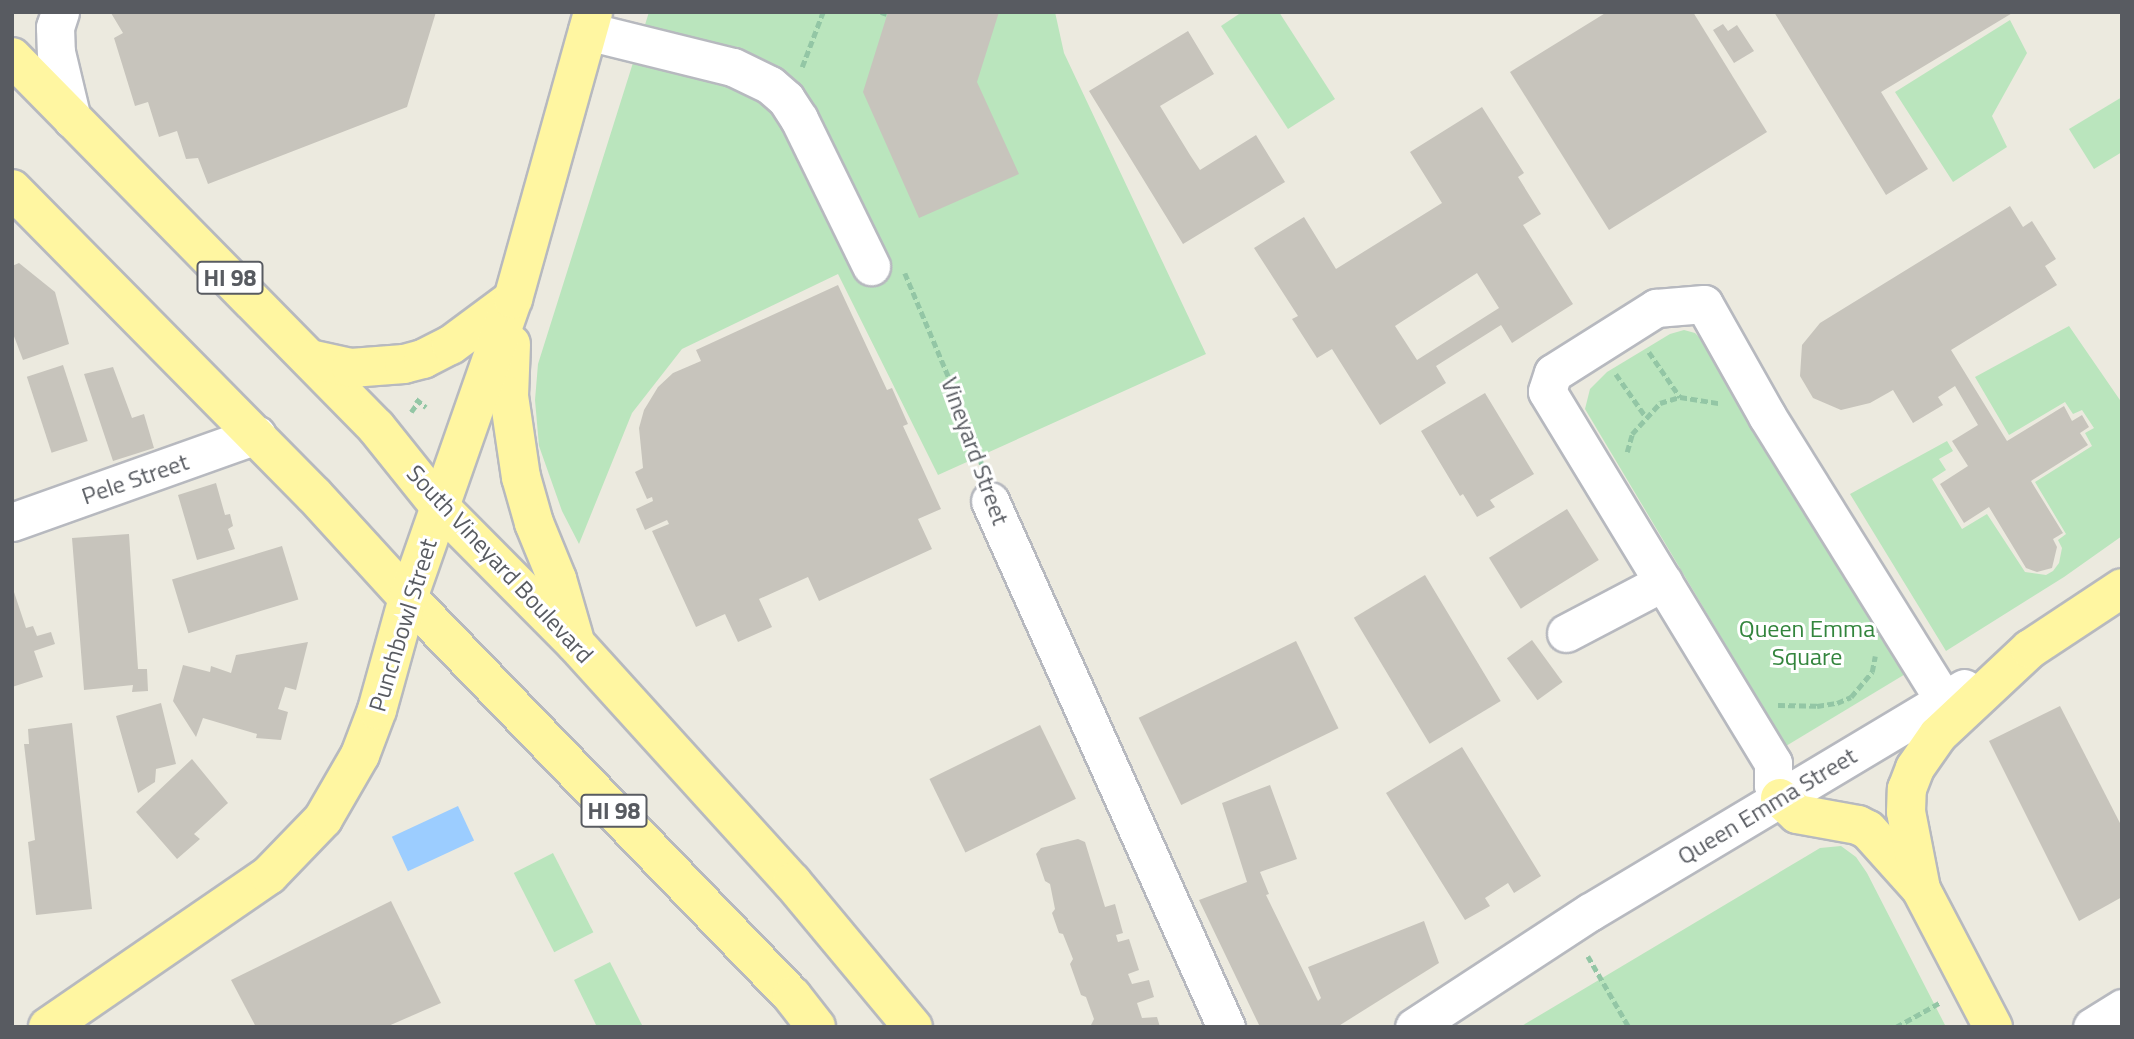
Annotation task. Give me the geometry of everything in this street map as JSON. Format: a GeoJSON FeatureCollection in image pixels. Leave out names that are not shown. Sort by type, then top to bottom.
{"type":"FeatureCollection","features":[{"type":"Feature","properties":{"kind":"main road","name":"Punchbowl Street"},"geometry":{"type":"LineString","coordinates":[[48,1027],[269,875],[306,840],[335,799],[369,733],[408,598],[513,299],[590,22]]}},
{"type":"Feature","properties":{"kind":"main road","name":"South Vineyard Boulevard"},"geometry":{"type":"LineString","coordinates":[[12,57],[376,427],[440,507],[575,643],[792,883],[913,1027]]}},
{"type":"Feature","properties":{"kind":"main road","name":"HI 98"},"geometry":{"type":"LineString","coordinates":[[12,188],[257,435],[408,598],[792,996],[816,1027]]}},
{"type":"Feature","properties":{"kind":"main road"},"geometry":{"type":"LineString","coordinates":[[310,359],[351,368],[414,362],[451,345],[513,299]]}},
{"type":"Feature","properties":{"kind":"main road"},"geometry":{"type":"LineString","coordinates":[[513,299],[509,396],[514,440],[534,523],[557,579],[575,643]]}},
{"type":"Feature","properties":{"kind":"main road","name":"Queen Emma Street"},"geometry":{"type":"LineString","coordinates":[[2030,649],[2122,589]]}},
{"type":"Feature","properties":{"kind":"main road"},"geometry":{"type":"LineString","coordinates":[[1921,889],[1906,812],[1907,789],[1915,768],[1938,735],[2030,649]]}},
{"type":"Feature","properties":{"kind":"main road"},"geometry":{"type":"LineString","coordinates":[[1780,798],[1797,814],[1858,825],[1868,830],[1921,889],[1993,1027]]}},
{"type":"Feature","properties":{"kind":"street"},"geometry":{"type":"LineString","coordinates":[[60,12],[55,27],[56,52],[72,119]]}},
{"type":"Feature","properties":{"kind":"street"},"geometry":{"type":"LineString","coordinates":[[590,22],[733,67],[770,85],[786,99],[871,266]]}},
{"type":"Feature","properties":{"kind":"street"},"geometry":{"type":"LineString","coordinates":[[1780,798],[1773,785],[1773,763],[1548,391],[1553,373],[1656,308],[1704,303],[1767,416],[1944,700]]}},
{"type":"Feature","properties":{"kind":"street","name":"Pele Street"},"geometry":{"type":"LineString","coordinates":[[12,522],[257,435]]}},
{"type":"Feature","properties":{"kind":"street","name":"Vineyard Street"},"geometry":{"type":"LineString","coordinates":[[990,501],[1226,1027]]}},
{"type":"Feature","properties":{"kind":"street"},"geometry":{"type":"LineString","coordinates":[[1566,633],[1663,582]]}},
{"type":"Feature","properties":{"kind":"street","name":"Queen Emma Street"},"geometry":{"type":"LineString","coordinates":[[1414,1027],[1570,925],[2030,649]]}},
{"type":"Feature","properties":{"kind":"street"},"geometry":{"type":"LineString","coordinates":[[2092,1027],[2122,1008]]}},
{"type":"Feature","properties":{"kind":"path"},"geometry":{"type":"LineString","coordinates":[[786,99],[813,44],[823,12]]}},
{"type":"Feature","properties":{"kind":"path","name":"Vineyard Street"},"geometry":{"type":"LineString","coordinates":[[871,266],[902,268],[978,447],[990,501]]}},
{"type":"Feature","properties":{"kind":"path"},"geometry":{"type":"LineString","coordinates":[[1644,348],[1656,359],[1680,397]]}},
{"type":"Feature","properties":{"kind":"path"},"geometry":{"type":"LineString","coordinates":[[1613,367],[1646,417]]}},
{"type":"Feature","properties":{"kind":"path"},"geometry":{"type":"LineString","coordinates":[[413,396],[426,407]]}},
{"type":"Feature","properties":{"kind":"path"},"geometry":{"type":"LineString","coordinates":[[1624,459],[1633,434],[1660,403],[1680,397],[1698,397],[1725,404]]}},
{"type":"Feature","properties":{"kind":"path"},"geometry":{"type":"LineString","coordinates":[[411,412],[419,401]]}},
{"type":"Feature","properties":{"kind":"path"},"geometry":{"type":"LineString","coordinates":[[1766,704],[1817,706],[1851,697],[1872,671],[1876,648]]}},
{"type":"Feature","properties":{"kind":"path"},"geometry":{"type":"LineString","coordinates":[[1570,925],[1629,1027]]}},
{"type":"Feature","properties":{"kind":"path"},"geometry":{"type":"LineString","coordinates":[[1896,1027],[1951,996]]}},
{"type":"Feature","properties":{"kind":"green space"},"geometry":{"type":"Polygon","coordinates":[[[649,12],[1055,12],[1064,53],[1206,354],[938,475],[838,274],[682,349],[632,413],[579,544],[562,511],[539,446],[535,400],[538,364],[649,12]]]}},
{"type":"Feature","properties":{"kind":"green space"},"geometry":{"type":"Polygon","coordinates":[[[1242,12],[1279,12],[1335,99],[1288,129],[1221,26],[1242,12]]]}},
{"type":"Feature","properties":{"kind":"green space"},"geometry":{"type":"Polygon","coordinates":[[[2010,20],[2027,53],[1992,116],[2007,147],[1953,182],[1895,92],[2010,20]]]}},
{"type":"Feature","properties":{"kind":"green space"},"geometry":{"type":"Polygon","coordinates":[[[2122,97],[2122,152],[2094,169],[2069,129],[2122,97]]]}},
{"type":"Feature","properties":{"kind":"green space"},"geometry":{"type":"Polygon","coordinates":[[[2069,326],[2122,403],[2122,536],[2064,577],[1946,651],[1850,494],[1947,441],[1953,451],[1939,459],[1946,470],[1932,479],[1962,529],[1987,514],[2025,572],[2046,575],[2053,571],[2059,563],[2062,548],[2058,540],[2066,534],[2035,482],[2092,446],[2085,433],[2094,428],[2082,410],[2073,414],[2065,402],[2009,435],[1975,377],[2069,326]]]}},
{"type":"Feature","properties":{"kind":"green space","name":"Queen Emma Square"},"geometry":{"type":"Polygon","coordinates":[[[1684,330],[1695,333],[1704,342],[1907,673],[1786,746],[1585,409],[1590,389],[1607,372],[1670,334],[1684,330]]]}},
{"type":"Feature","properties":{"kind":"green space"},"geometry":{"type":"Polygon","coordinates":[[[1841,846],[1856,857],[1867,873],[1946,1027],[1520,1027],[1820,848],[1841,846]]]}},
{"type":"Feature","properties":{"kind":"green space"},"geometry":{"type":"Polygon","coordinates":[[[553,853],[593,932],[554,952],[514,873],[553,853]]]}},
{"type":"Feature","properties":{"kind":"green space"},"geometry":{"type":"Polygon","coordinates":[[[610,962],[643,1027],[597,1027],[574,980],[610,962]]]}},
{"type":"Feature","properties":{"kind":"water"},"geometry":{"type":"Polygon","coordinates":[[[458,806],[474,840],[408,871],[392,837],[458,806]]]}},
{"type":"Feature","properties":{"kind":"building"},"geometry":{"type":"Polygon","coordinates":[[[436,12],[407,107],[208,184],[198,158],[186,159],[177,131],[159,137],[148,102],[135,106],[114,38],[123,33],[111,13],[436,12]]]}},
{"type":"Feature","properties":{"kind":"building"},"geometry":{"type":"Polygon","coordinates":[[[888,12],[999,12],[977,82],[1019,174],[919,218],[863,92],[888,12]]]}},
{"type":"Feature","properties":{"kind":"building"},"geometry":{"type":"Polygon","coordinates":[[[1607,12],[1693,12],[1767,132],[1609,230],[1510,72],[1607,12]]]}},
{"type":"Feature","properties":{"kind":"building"},"geometry":{"type":"Polygon","coordinates":[[[1774,12],[2014,12],[1881,92],[1928,169],[1886,195],[1774,12]]]}},
{"type":"Feature","properties":{"kind":"building"},"geometry":{"type":"Polygon","coordinates":[[[1723,24],[1728,31],[1737,25],[1754,51],[1734,63],[1713,30],[1723,24]]]}},
{"type":"Feature","properties":{"kind":"building"},"geometry":{"type":"Polygon","coordinates":[[[1188,31],[1214,74],[1160,106],[1190,155],[1200,170],[1256,135],[1285,182],[1183,244],[1089,91],[1188,31]]]}},
{"type":"Feature","properties":{"kind":"building"},"geometry":{"type":"Polygon","coordinates":[[[1482,107],[1524,173],[1518,177],[1541,214],[1523,225],[1573,304],[1512,343],[1501,325],[1436,366],[1446,383],[1380,425],[1332,349],[1317,358],[1292,319],[1298,316],[1254,248],[1304,217],[1336,269],[1442,203],[1410,152],[1482,107]],[[1477,273],[1395,326],[1417,360],[1499,308],[1477,273]]]}},
{"type":"Feature","properties":{"kind":"building"},"geometry":{"type":"Polygon","coordinates":[[[2010,206],[2023,227],[2032,221],[2056,259],[2045,266],[2057,285],[1951,350],[2007,441],[2064,406],[2072,421],[2082,415],[2089,427],[2080,433],[2088,445],[2031,481],[2063,533],[2053,539],[2057,547],[2052,568],[2037,572],[2026,568],[1989,507],[1964,523],[1940,484],[1968,466],[1952,441],[1978,425],[1955,386],[1938,397],[1943,405],[1913,423],[1893,390],[1870,403],[1841,410],[1813,398],[1800,376],[1802,345],[1820,323],[2010,206]]]}},
{"type":"Feature","properties":{"kind":"building"},"geometry":{"type":"Polygon","coordinates":[[[19,263],[55,292],[69,344],[23,360],[12,331],[12,266],[19,263]]]}},
{"type":"Feature","properties":{"kind":"building"},"geometry":{"type":"Polygon","coordinates":[[[838,285],[887,390],[892,388],[908,424],[903,426],[941,509],[918,519],[932,549],[819,601],[808,577],[759,599],[772,627],[738,642],[725,614],[696,627],[652,531],[669,524],[667,520],[645,530],[636,509],[653,501],[652,497],[647,499],[635,472],[643,468],[639,428],[644,410],[658,387],[673,373],[701,361],[696,350],[838,285]]]}},
{"type":"Feature","properties":{"kind":"building"},"geometry":{"type":"Polygon","coordinates":[[[63,365],[88,441],[52,453],[27,377],[63,365]]]}},
{"type":"Feature","properties":{"kind":"building"},"geometry":{"type":"Polygon","coordinates":[[[113,367],[132,418],[144,414],[154,448],[113,461],[84,374],[113,367]]]}},
{"type":"Feature","properties":{"kind":"building"},"geometry":{"type":"Polygon","coordinates":[[[1485,393],[1534,474],[1490,500],[1495,507],[1477,517],[1463,494],[1460,496],[1421,431],[1485,393]]]}},
{"type":"Feature","properties":{"kind":"building"},"geometry":{"type":"Polygon","coordinates":[[[216,483],[225,515],[230,514],[233,526],[228,529],[235,549],[197,560],[178,495],[216,483]]]}},
{"type":"Feature","properties":{"kind":"building"},"geometry":{"type":"Polygon","coordinates":[[[1567,509],[1599,560],[1521,609],[1489,558],[1567,509]]]}},
{"type":"Feature","properties":{"kind":"building"},"geometry":{"type":"Polygon","coordinates":[[[129,534],[138,669],[147,669],[148,691],[132,692],[133,685],[84,690],[72,538],[129,534]]]}},
{"type":"Feature","properties":{"kind":"building"},"geometry":{"type":"Polygon","coordinates":[[[282,546],[298,600],[188,633],[172,580],[282,546]]]}},
{"type":"Feature","properties":{"kind":"building"},"geometry":{"type":"Polygon","coordinates":[[[1425,575],[1501,701],[1430,744],[1354,618],[1425,575]]]}},
{"type":"Feature","properties":{"kind":"building"},"geometry":{"type":"Polygon","coordinates":[[[12,586],[26,628],[33,626],[37,636],[51,632],[55,644],[34,651],[43,677],[12,687],[12,586]]]}},
{"type":"Feature","properties":{"kind":"building"},"geometry":{"type":"Polygon","coordinates":[[[1532,640],[1563,682],[1537,700],[1507,658],[1532,640]]]}},
{"type":"Feature","properties":{"kind":"building"},"geometry":{"type":"Polygon","coordinates":[[[1296,641],[1339,728],[1181,805],[1139,718],[1296,641]]]}},
{"type":"Feature","properties":{"kind":"building"},"geometry":{"type":"Polygon","coordinates":[[[308,642],[296,690],[285,687],[278,709],[288,712],[281,740],[256,738],[257,734],[203,718],[196,737],[173,701],[183,665],[210,672],[211,666],[231,673],[236,655],[308,642]]]}},
{"type":"Feature","properties":{"kind":"building"},"geometry":{"type":"Polygon","coordinates":[[[161,703],[176,764],[156,769],[155,782],[138,793],[116,716],[161,703]]]}},
{"type":"Feature","properties":{"kind":"building"},"geometry":{"type":"Polygon","coordinates":[[[2060,706],[2122,827],[2122,897],[2079,921],[1989,741],[2060,706]]]}},
{"type":"Feature","properties":{"kind":"building"},"geometry":{"type":"Polygon","coordinates":[[[72,723],[92,909],[36,915],[28,842],[35,840],[24,744],[29,744],[28,729],[72,723]]]}},
{"type":"Feature","properties":{"kind":"building"},"geometry":{"type":"Polygon","coordinates":[[[1040,725],[1076,799],[965,853],[929,779],[1040,725]]]}},
{"type":"Feature","properties":{"kind":"building"},"geometry":{"type":"Polygon","coordinates":[[[1462,747],[1541,876],[1514,893],[1508,883],[1485,898],[1490,906],[1465,920],[1386,793],[1462,747]]]}},
{"type":"Feature","properties":{"kind":"building"},"geometry":{"type":"Polygon","coordinates":[[[192,759],[228,803],[194,834],[200,839],[177,859],[136,812],[192,759]]]}},
{"type":"Feature","properties":{"kind":"building"},"geometry":{"type":"Polygon","coordinates":[[[1270,785],[1297,859],[1260,872],[1269,894],[1266,895],[1318,1001],[1321,998],[1308,967],[1424,921],[1439,963],[1337,1027],[1260,1027],[1199,900],[1247,882],[1222,803],[1270,785]]]}},
{"type":"Feature","properties":{"kind":"building"},"geometry":{"type":"Polygon","coordinates":[[[1078,839],[1085,842],[1105,907],[1115,904],[1123,933],[1116,935],[1118,942],[1129,939],[1139,970],[1128,974],[1132,984],[1149,980],[1154,997],[1137,1003],[1142,1018],[1157,1017],[1160,1027],[1090,1027],[1094,1019],[1086,997],[1081,995],[1070,964],[1073,959],[1063,934],[1059,933],[1052,913],[1055,909],[1050,884],[1045,881],[1036,854],[1041,848],[1078,839]]]}},
{"type":"Feature","properties":{"kind":"building"},"geometry":{"type":"Polygon","coordinates":[[[391,901],[441,1003],[386,1027],[256,1027],[231,980],[391,901]]]}}]}
